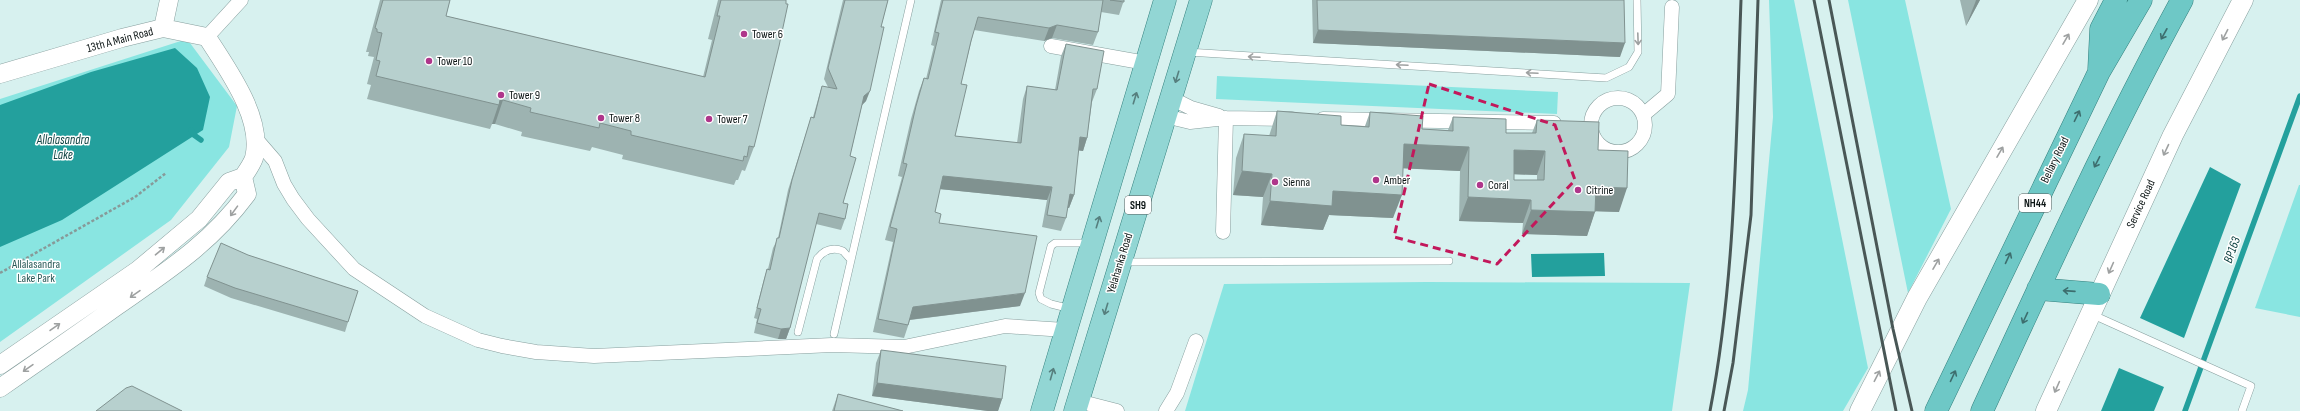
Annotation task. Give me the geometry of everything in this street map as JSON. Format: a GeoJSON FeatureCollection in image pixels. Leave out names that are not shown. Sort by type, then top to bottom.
{"type":"FeatureCollection","features":[{"type":"Feature","properties":{"kind":"highway"},"geometry":{"type":"LineString","coordinates":[[2099,72],[2100,30],[2116,0]]}},
{"type":"Feature","properties":{"kind":"highway","name":"Bellary Road"},"geometry":{"type":"LineString","coordinates":[[1936,411],[2099,72],[2141,0]]}},
{"type":"Feature","properties":{"kind":"highway"},"geometry":{"type":"LineString","coordinates":[[1982,411],[2097,163],[2134,87],[2182,0]]}},
{"type":"Feature","properties":{"kind":"highway"},"geometry":{"type":"LineString","coordinates":[[2038,289],[2099,294]]}},
{"type":"Feature","properties":{"kind":"main road"},"geometry":{"type":"LineString","coordinates":[[1042,411],[1071,309],[1165,0]]}},
{"type":"Feature","properties":{"kind":"main road","name":"Yelahanka Road"},"geometry":{"type":"LineString","coordinates":[[1077,406],[1201,0]]}},
{"type":"Feature","properties":{"kind":"main road"},"geometry":{"type":"LineString","coordinates":[[1860,411],[1917,298],[2088,0]]}},
{"type":"Feature","properties":{"kind":"main road","name":"Service Road"},"geometry":{"type":"LineString","coordinates":[[2046,411],[2173,135],[2243,0]]}},
{"type":"Feature","properties":{"kind":"street"},"geometry":{"type":"LineString","coordinates":[[164,28],[169,0]]}},
{"type":"Feature","properties":{"kind":"street"},"geometry":{"type":"LineString","coordinates":[[0,388],[174,267],[208,239],[229,219],[247,194],[244,177],[254,159],[256,139],[243,97],[207,37],[241,0]]}},
{"type":"Feature","properties":{"kind":"street"},"geometry":{"type":"LineString","coordinates":[[1643,115],[1668,94],[1672,7]]}},
{"type":"Feature","properties":{"kind":"street","name":"13th A Main Road"},"geometry":{"type":"LineString","coordinates":[[0,74],[122,38],[164,28],[207,37]]}},
{"type":"Feature","properties":{"kind":"street"},"geometry":{"type":"LineString","coordinates":[[1051,46],[1146,64]]}},
{"type":"Feature","properties":{"kind":"street"},"geometry":{"type":"LineString","coordinates":[[1613,99],[1631,102],[1643,115],[1644,132],[1634,147],[1627,151],[1618,152],[1602,147],[1592,133],[1591,124],[1598,108],[1613,99]]}},
{"type":"Feature","properties":{"kind":"street"},"geometry":{"type":"LineString","coordinates":[[1168,107],[1190,122],[1226,118],[1591,124]]}},
{"type":"Feature","properties":{"kind":"street"},"geometry":{"type":"LineString","coordinates":[[1168,107],[1191,108],[1226,118]]}},
{"type":"Feature","properties":{"kind":"street"},"geometry":{"type":"LineString","coordinates":[[1223,232],[1226,118]]}},
{"type":"Feature","properties":{"kind":"street"},"geometry":{"type":"LineString","coordinates":[[256,139],[275,161],[284,184],[296,204],[354,269],[425,316],[478,340],[502,346],[536,352],[594,356],[832,345],[904,346],[1005,326],[1065,330]]}},
{"type":"Feature","properties":{"kind":"street"},"geometry":{"type":"LineString","coordinates":[[0,365],[138,270],[199,219],[229,182],[244,177]]}},
{"type":"Feature","properties":{"kind":"street"},"geometry":{"type":"LineString","coordinates":[[1166,411],[1177,393],[1196,341]]}},
{"type":"Feature","properties":{"kind":"street"},"geometry":{"type":"LineString","coordinates":[[1077,406],[1117,411]]}},
{"type":"Feature","properties":{"kind":"lane"},"geometry":{"type":"LineString","coordinates":[[834,334],[911,0]]}},
{"type":"Feature","properties":{"kind":"lane"},"geometry":{"type":"LineString","coordinates":[[1185,52],[1606,78],[1629,67],[1638,52],[1637,0]]}},
{"type":"Feature","properties":{"kind":"lane"},"geometry":{"type":"LineString","coordinates":[[1071,309],[1051,304],[1041,299],[1039,293],[1051,246],[1055,243],[1091,244]]}},
{"type":"Feature","properties":{"kind":"lane"},"geometry":{"type":"LineString","coordinates":[[798,332],[817,259],[822,252],[832,249],[843,251],[851,260]]}},
{"type":"Feature","properties":{"kind":"lane"},"geometry":{"type":"LineString","coordinates":[[1120,262],[1449,260]]}},
{"type":"Feature","properties":{"kind":"lane"},"geometry":{"type":"LineString","coordinates":[[2090,314],[2251,386],[2242,411]]}},
{"type":"Feature","properties":{"kind":"path"},"geometry":{"type":"LineString","coordinates":[[0,273],[135,197],[166,173]]}},
{"type":"Feature","properties":{"kind":"highlighted area"},"geometry":{"type":"Polygon","coordinates":[[[1429,84],[1555,125],[1575,180],[1497,264],[1394,237],[1429,84]]]}},
{"type":"Feature","properties":{"kind":"green space"},"geometry":{"type":"Polygon","coordinates":[[[1769,0],[1794,0],[1868,368],[1843,411],[1743,411],[1748,390],[1773,117],[1769,0]]]}},
{"type":"Feature","properties":{"kind":"green space"},"geometry":{"type":"Polygon","coordinates":[[[1848,0],[1905,0],[1951,209],[1908,293],[1848,0]]]}},
{"type":"Feature","properties":{"kind":"green space","name":"Allalasandra Lake Park"},"geometry":{"type":"Polygon","coordinates":[[[187,39],[237,106],[229,147],[171,220],[0,342],[0,99],[187,39]]]}},
{"type":"Feature","properties":{"kind":"green space"},"geometry":{"type":"Polygon","coordinates":[[[1217,76],[1558,92],[1557,114],[1216,99],[1217,76]]]}},
{"type":"Feature","properties":{"kind":"green space"},"geometry":{"type":"Polygon","coordinates":[[[2300,185],[2300,317],[2255,308],[2300,185]]]}},
{"type":"Feature","properties":{"kind":"green space"},"geometry":{"type":"Polygon","coordinates":[[[1427,282],[1690,283],[1672,411],[1185,411],[1224,284],[1427,282]]]}},
{"type":"Feature","properties":{"kind":"water","name":"Allalasandra Lake"},"geometry":{"type":"Polygon","coordinates":[[[175,48],[197,68],[210,97],[203,130],[62,220],[0,247],[0,105],[91,72],[175,48]]]}},
{"type":"Feature","properties":{"kind":"water"},"geometry":{"type":"Polygon","coordinates":[[[2210,167],[2241,184],[2184,338],[2140,318],[2210,167]]]}},
{"type":"Feature","properties":{"kind":"water"},"geometry":{"type":"Polygon","coordinates":[[[1604,253],[1605,276],[1532,277],[1531,254],[1604,253]]]}},
{"type":"Feature","properties":{"kind":"water"},"geometry":{"type":"Polygon","coordinates":[[[2119,368],[2164,387],[2154,411],[2101,411],[2119,368]]]}},
{"type":"Feature","properties":{"kind":"building"},"geometry":{"type":"Polygon","coordinates":[[[383,0],[450,0],[446,16],[705,77],[720,16],[717,16],[721,0],[786,0],[786,4],[788,4],[754,147],[749,146],[747,157],[744,156],[743,161],[631,135],[631,131],[600,123],[599,128],[530,112],[531,108],[503,100],[500,100],[499,105],[376,76],[380,61],[376,60],[382,33],[377,32],[377,29],[375,28],[383,0]]]}},
{"type":"Feature","properties":{"kind":"building"},"geometry":{"type":"Polygon","coordinates":[[[845,0],[888,0],[881,27],[884,27],[870,91],[864,96],[850,156],[856,158],[843,203],[848,204],[845,219],[819,213],[790,328],[781,329],[757,323],[761,309],[757,308],[767,269],[770,270],[777,238],[779,238],[792,180],[811,117],[814,118],[822,86],[837,89],[828,68],[845,0]]]}},
{"type":"Feature","properties":{"kind":"building"},"geometry":{"type":"Polygon","coordinates":[[[943,0],[1103,0],[1098,32],[1057,25],[1049,28],[978,17],[961,84],[967,85],[955,136],[1021,143],[1027,86],[1057,90],[1066,44],[1104,51],[1097,89],[1093,89],[1087,138],[1080,137],[1074,195],[1070,194],[1066,218],[1047,215],[1052,187],[943,176],[935,212],[941,214],[939,223],[1037,236],[1025,293],[913,307],[908,325],[878,319],[897,229],[890,227],[907,164],[903,163],[924,78],[928,79],[939,33],[935,32],[943,0]]]}},
{"type":"Feature","properties":{"kind":"building"},"geometry":{"type":"Polygon","coordinates":[[[1110,0],[1124,0],[1124,2],[1110,0]]]}},
{"type":"Feature","properties":{"kind":"building"},"geometry":{"type":"Polygon","coordinates":[[[1317,0],[1624,0],[1625,43],[1318,30],[1317,0]]]}},
{"type":"Feature","properties":{"kind":"building"},"geometry":{"type":"Polygon","coordinates":[[[1277,111],[1341,116],[1341,125],[1369,127],[1370,112],[1423,116],[1422,129],[1453,131],[1453,117],[1506,119],[1506,133],[1536,133],[1537,120],[1599,122],[1598,150],[1628,151],[1627,188],[1596,187],[1595,212],[1531,210],[1531,200],[1468,197],[1469,147],[1404,144],[1402,195],[1333,191],[1332,206],[1270,201],[1272,174],[1242,171],[1244,134],[1276,136],[1277,111]],[[1514,150],[1514,180],[1544,180],[1545,151],[1514,150]]]}},
{"type":"Feature","properties":{"kind":"building"},"geometry":{"type":"Polygon","coordinates":[[[221,243],[248,255],[358,291],[348,322],[235,288],[207,277],[221,243]]]}},
{"type":"Feature","properties":{"kind":"building"},"geometry":{"type":"Polygon","coordinates":[[[881,350],[1006,366],[1002,399],[877,383],[881,350]]]}},
{"type":"Feature","properties":{"kind":"building"},"geometry":{"type":"Polygon","coordinates":[[[132,386],[182,411],[96,411],[126,388],[132,386]]]}},
{"type":"Feature","properties":{"kind":"building"},"geometry":{"type":"Polygon","coordinates":[[[838,394],[903,411],[834,411],[838,394]]]}},
{"type":"Feature","properties":{"kind":"waterway","name":"BP163"},"geometry":{"type":"LineString","coordinates":[[2185,411],[2300,96]]}},
{"type":"Feature","properties":{"kind":"waterway"},"geometry":{"type":"LineString","coordinates":[[191,130],[194,135],[201,140]]}},
{"type":"Feature","properties":{"kind":"railway"},"geometry":{"type":"LineString","coordinates":[[1710,411],[1719,360],[1730,258],[1736,155],[1741,0]]}},
{"type":"Feature","properties":{"kind":"railway"},"geometry":{"type":"LineString","coordinates":[[1724,411],[1733,363],[1751,215],[1758,0]]}},
{"type":"Feature","properties":{"kind":"railway"},"geometry":{"type":"LineString","coordinates":[[1814,0],[1896,411]]}},
{"type":"Feature","properties":{"kind":"railway"},"geometry":{"type":"LineString","coordinates":[[1829,0],[1893,329],[1912,411]]}},
{"type":"Feature","properties":{"kind":"place","name":"Tower 6"},"geometry":{"type":"Point","coordinates":[744,34]}},
{"type":"Feature","properties":{"kind":"place","name":"Tower 10"},"geometry":{"type":"Point","coordinates":[429,61]}},
{"type":"Feature","properties":{"kind":"place","name":"Tower 9"},"geometry":{"type":"Point","coordinates":[501,95]}},
{"type":"Feature","properties":{"kind":"place","name":"Tower 8"},"geometry":{"type":"Point","coordinates":[601,118]}},
{"type":"Feature","properties":{"kind":"place","name":"Tower 7"},"geometry":{"type":"Point","coordinates":[709,119]}},
{"type":"Feature","properties":{"kind":"place","name":"Amber"},"geometry":{"type":"Point","coordinates":[1376,180]}},
{"type":"Feature","properties":{"kind":"place","name":"Sienna"},"geometry":{"type":"Point","coordinates":[1275,182]}},
{"type":"Feature","properties":{"kind":"place","name":"Coral"},"geometry":{"type":"Point","coordinates":[1480,185]}},
{"type":"Feature","properties":{"kind":"place","name":"Citrine"},"geometry":{"type":"Point","coordinates":[1578,190]}}]}
